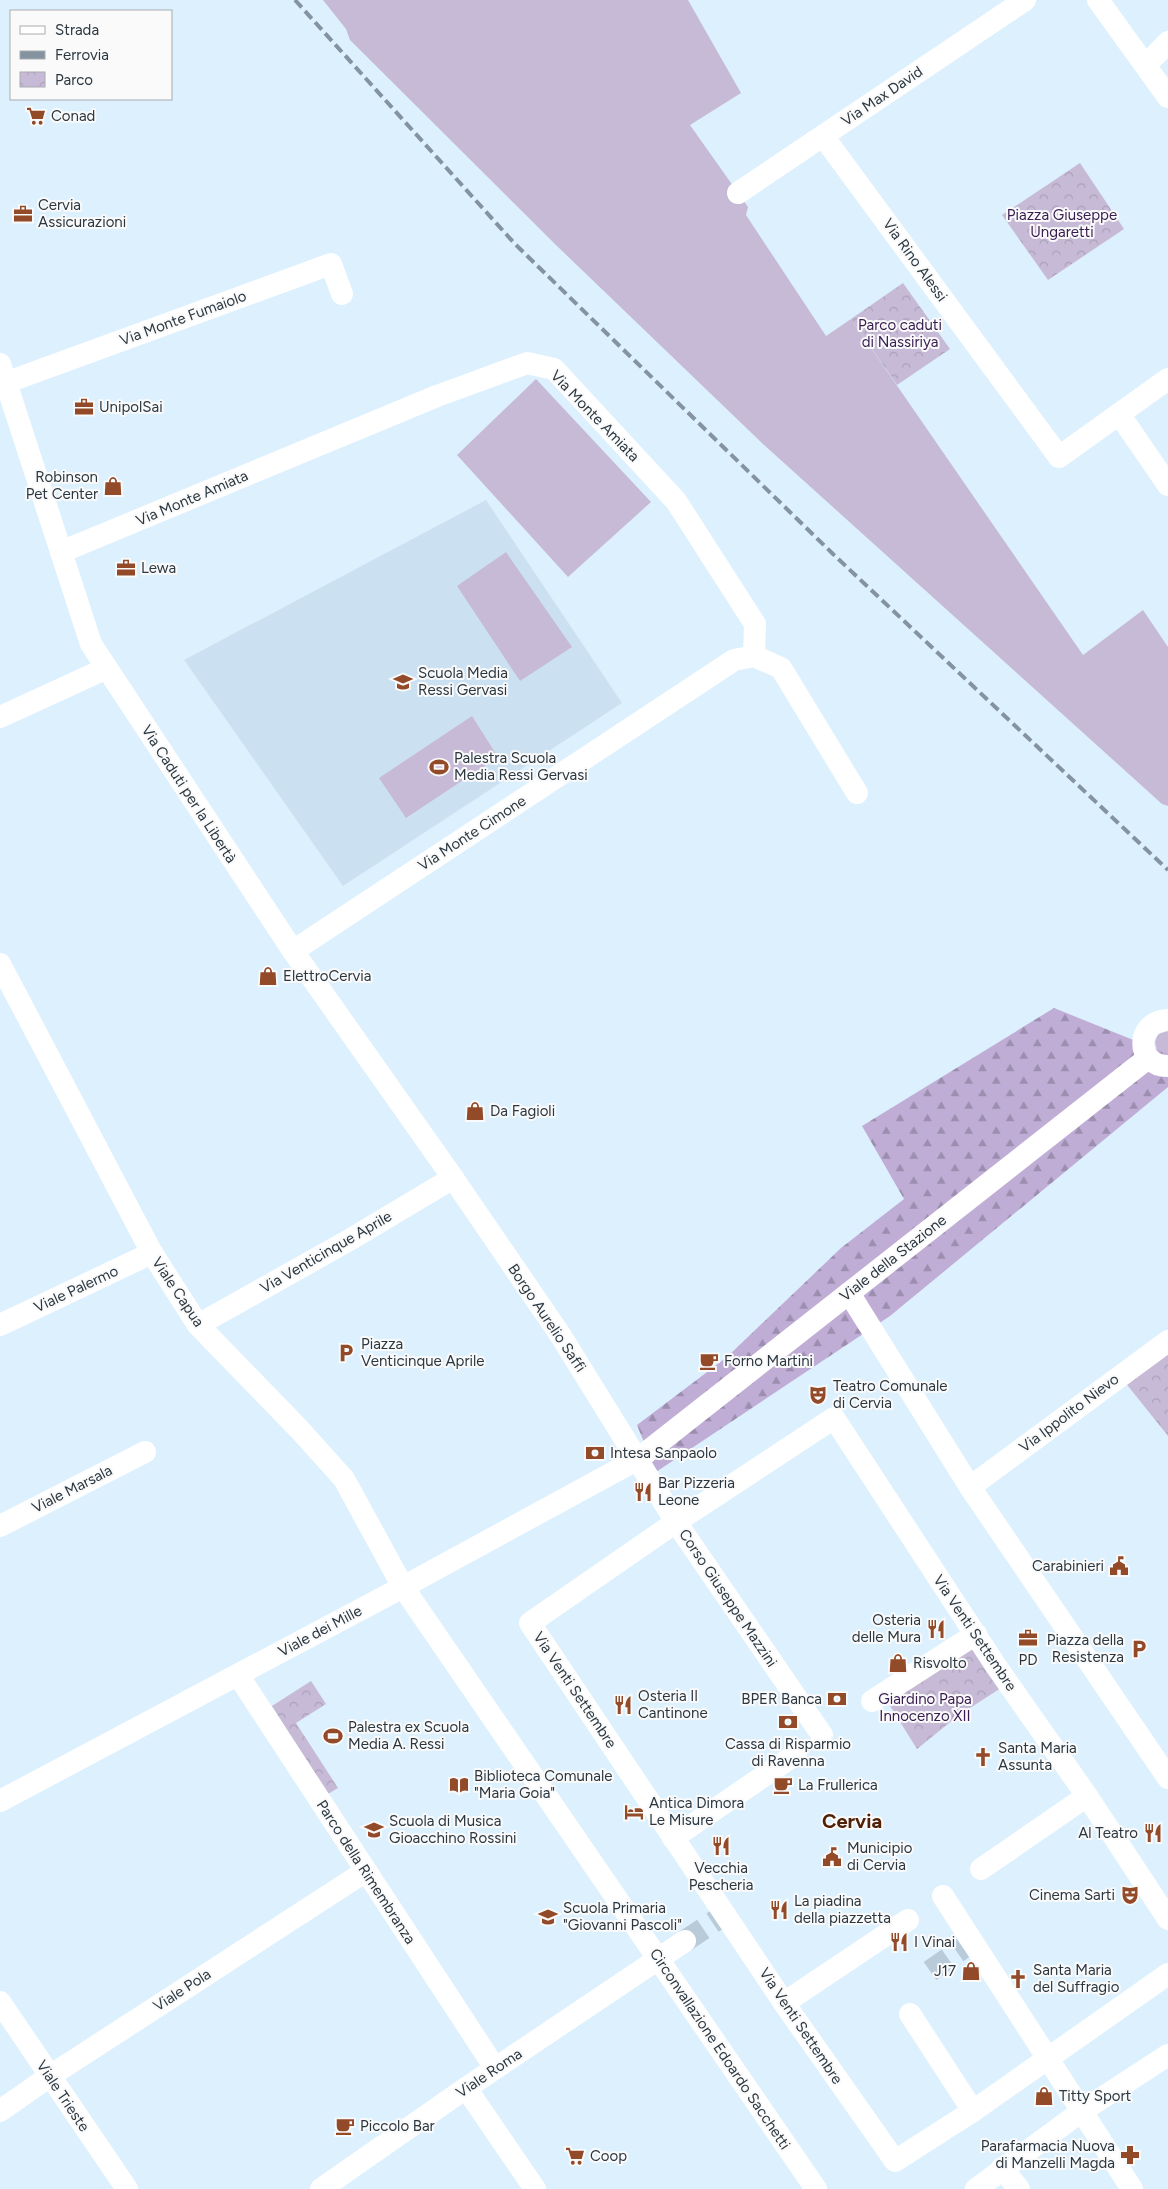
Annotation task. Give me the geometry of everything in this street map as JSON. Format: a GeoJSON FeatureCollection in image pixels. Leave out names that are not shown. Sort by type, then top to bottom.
{"type":"FeatureCollection","features":[{"type":"Feature","properties":{"kind":"street","name":"Via Max David"},"geometry":{"type":"LineString","coordinates":[[738,193],[1026,0]]}},
{"type":"Feature","properties":{"kind":"street"},"geometry":{"type":"LineString","coordinates":[[1098,0],[1168,97]]}},
{"type":"Feature","properties":{"kind":"street"},"geometry":{"type":"LineString","coordinates":[[1146,65],[1168,42]]}},
{"type":"Feature","properties":{"kind":"street","name":"Via Rino Alessi"},"geometry":{"type":"LineString","coordinates":[[823,136],[1060,457],[1119,414]]}},
{"type":"Feature","properties":{"kind":"street","name":"Via Monte Fumaiolo"},"geometry":{"type":"LineString","coordinates":[[2,371],[331,264],[342,294]]}},
{"type":"Feature","properties":{"kind":"street","name":"Via Monte Amiata"},"geometry":{"type":"LineString","coordinates":[[61,552],[437,396],[527,363],[554,369],[676,501],[755,624],[754,656]]}},
{"type":"Feature","properties":{"kind":"street","name":"Via Caduti per la Libertà"},"geometry":{"type":"LineString","coordinates":[[2,371],[91,644],[293,951],[453,1178]]}},
{"type":"Feature","properties":{"kind":"street"},"geometry":{"type":"LineString","coordinates":[[1168,380],[1119,414],[1168,485]]}},
{"type":"Feature","properties":{"kind":"street"},"geometry":{"type":"LineString","coordinates":[[754,656],[781,668],[857,793]]}},
{"type":"Feature","properties":{"kind":"street","name":"Via Monte Cimone"},"geometry":{"type":"LineString","coordinates":[[293,951],[734,660],[754,656]]}},
{"type":"Feature","properties":{"kind":"street"},"geometry":{"type":"LineString","coordinates":[[0,717],[107,668]]}},
{"type":"Feature","properties":{"kind":"street","name":"Viale Capua"},"geometry":{"type":"LineString","coordinates":[[0,964],[152,1253],[198,1325],[299,1429],[344,1479],[403,1587]]}},
{"type":"Feature","properties":{"kind":"street"},"geometry":{"type":"LineString","coordinates":[[1158,1062],[1143,1048],[1146,1032],[1150,1025],[1158,1021],[1168,1020]]}},
{"type":"Feature","properties":{"kind":"street","name":"Viale della Stazione"},"geometry":{"type":"LineString","coordinates":[[638,1459],[849,1293],[1158,1062]]}},
{"type":"Feature","properties":{"kind":"street","name":"Via Venticinque Aprile"},"geometry":{"type":"LineString","coordinates":[[198,1325],[351,1239],[453,1178]]}},
{"type":"Feature","properties":{"kind":"street","name":"Borgo Aurelio Saffi"},"geometry":{"type":"LineString","coordinates":[[453,1178],[561,1336],[638,1459]]}},
{"type":"Feature","properties":{"kind":"street","name":"Viale Palermo"},"geometry":{"type":"LineString","coordinates":[[2,1319],[152,1253]]}},
{"type":"Feature","properties":{"kind":"street"},"geometry":{"type":"LineString","coordinates":[[849,1293],[970,1487],[1168,1778]]}},
{"type":"Feature","properties":{"kind":"street","name":"Via Ippolito Nievo"},"geometry":{"type":"LineString","coordinates":[[970,1487],[1168,1341]]}},
{"type":"Feature","properties":{"kind":"street","name":"Via Venti Settembre"},"geometry":{"type":"LineString","coordinates":[[1168,1919],[1087,1796],[976,1634],[834,1418],[676,1522],[530,1623],[673,1838],[722,1917],[784,2002],[894,2161],[973,2111],[1168,1974]]}},
{"type":"Feature","properties":{"kind":"street","name":"Viale Marsala"},"geometry":{"type":"LineString","coordinates":[[0,1526],[145,1452]]}},
{"type":"Feature","properties":{"kind":"street","name":"Corso Giuseppe Mazzini"},"geometry":{"type":"LineString","coordinates":[[638,1459],[676,1522],[822,1735]]}},
{"type":"Feature","properties":{"kind":"street","name":"Viale dei Mille"},"geometry":{"type":"LineString","coordinates":[[0,1801],[403,1587],[638,1459]]}},
{"type":"Feature","properties":{"kind":"street","name":"Circonvallazione Edoardo Sacchetti"},"geometry":{"type":"LineString","coordinates":[[403,1587],[813,2188]]}},
{"type":"Feature","properties":{"kind":"street"},"geometry":{"type":"LineString","coordinates":[[872,1701],[976,1634]]}},
{"type":"Feature","properties":{"kind":"street","name":"Parco della Rimembranza"},"geometry":{"type":"LineString","coordinates":[[238,1675],[495,2068]]}},
{"type":"Feature","properties":{"kind":"street"},"geometry":{"type":"LineString","coordinates":[[673,1838],[796,1754]]}},
{"type":"Feature","properties":{"kind":"street"},"geometry":{"type":"LineString","coordinates":[[981,1869],[1087,1796]]}},
{"type":"Feature","properties":{"kind":"street","name":"Viale Pola"},"geometry":{"type":"LineString","coordinates":[[0,2111],[50,2076],[366,1872]]}},
{"type":"Feature","properties":{"kind":"street"},"geometry":{"type":"LineString","coordinates":[[943,1896],[967,1944],[1048,2058],[1132,2189]]}},
{"type":"Feature","properties":{"kind":"street"},"geometry":{"type":"LineString","coordinates":[[784,2002],[908,1920]]}},
{"type":"Feature","properties":{"kind":"street","name":"Viale Roma"},"geometry":{"type":"LineString","coordinates":[[321,2189],[495,2068],[685,1941]]}},
{"type":"Feature","properties":{"kind":"street","name":"Viale Trieste"},"geometry":{"type":"LineString","coordinates":[[0,2002],[127,2189]]}},
{"type":"Feature","properties":{"kind":"street"},"geometry":{"type":"LineString","coordinates":[[910,2014],[973,2111]]}},
{"type":"Feature","properties":{"kind":"street"},"geometry":{"type":"LineString","coordinates":[[976,2189],[1002,2168],[1082,2111],[1168,2055]]}},
{"type":"Feature","properties":{"kind":"street"},"geometry":{"type":"LineString","coordinates":[[466,2088],[535,2189]]}},
{"type":"Feature","properties":{"kind":"street"},"geometry":{"type":"LineString","coordinates":[[1002,2168],[1019,2189]]}},
{"type":"Feature","properties":{"kind":"shaded area","name":"Scuola Media Ressi Gervasi"},"geometry":{"type":"Polygon","coordinates":[[[486,500],[622,703],[343,886],[184,660],[486,500]]]}},
{"type":"Feature","properties":{"kind":"green space"},"geometry":{"type":"Polygon","coordinates":[[[323,0],[688,0],[741,93],[690,125],[748,207],[746,215],[826,336],[851,319],[1083,655],[1143,610],[1168,647],[1168,806],[1162,804],[763,444],[557,246],[350,40],[346,29],[323,0]]]}},
{"type":"Feature","properties":{"kind":"green space","name":"Piazza Giuseppe Ungaretti"},"geometry":{"type":"Polygon","coordinates":[[[1080,163],[1124,229],[1048,280],[1002,215],[1080,163]]]}},
{"type":"Feature","properties":{"kind":"green space","name":"Parco caduti di Nassiriya"},"geometry":{"type":"Polygon","coordinates":[[[903,283],[950,349],[897,385],[851,319],[903,283]]]}},
{"type":"Feature","properties":{"kind":"green space"},"geometry":{"type":"Polygon","coordinates":[[[536,379],[651,502],[568,577],[457,455],[536,379]]]}},
{"type":"Feature","properties":{"kind":"green space"},"geometry":{"type":"Polygon","coordinates":[[[506,552],[572,647],[520,681],[457,586],[506,552]]]}},
{"type":"Feature","properties":{"kind":"green space","name":"Palestra Scuola Media Ressi Gervasi"},"geometry":{"type":"Polygon","coordinates":[[[472,716],[498,757],[406,818],[379,778],[472,716]]]}},
{"type":"Feature","properties":{"kind":"green space"},"geometry":{"type":"Polygon","coordinates":[[[1054,1008],[1168,1054],[1168,1087],[890,1316],[656,1472],[637,1425],[727,1357],[841,1248],[904,1199],[862,1126],[1054,1008]]]}},
{"type":"Feature","properties":{"kind":"green space"},"geometry":{"type":"Polygon","coordinates":[[[1168,1031],[1168,1055],[1157,1051],[1155,1042],[1158,1034],[1168,1031]]]}},
{"type":"Feature","properties":{"kind":"green space"},"geometry":{"type":"Polygon","coordinates":[[[1168,1350],[1168,1436],[1124,1381],[1168,1350]]]}},
{"type":"Feature","properties":{"kind":"green space","name":"Giardino Papa Innocenzo XII"},"geometry":{"type":"Polygon","coordinates":[[[973,1643],[1001,1688],[959,1715],[917,1749],[887,1701],[973,1643]]]}},
{"type":"Feature","properties":{"kind":"green space"},"geometry":{"type":"Polygon","coordinates":[[[311,1681],[326,1704],[296,1723],[338,1788],[328,1794],[272,1706],[311,1681]]]}},
{"type":"Feature","properties":{"kind":"tunnel"},"geometry":{"type":"LineString","coordinates":[[685,1941],[718,1919]]}},
{"type":"Feature","properties":{"kind":"tunnel"},"geometry":{"type":"LineString","coordinates":[[930,1971],[963,1948]]}},
{"type":"Feature","properties":{"kind":"railway"},"geometry":{"type":"LineString","coordinates":[[295,0],[515,244],[833,554],[1168,870]]}},
{"type":"Feature","properties":{"kind":"place","name":"Conad"},"geometry":{"type":"Point","coordinates":[36,116]}},
{"type":"Feature","properties":{"kind":"place","name":"Cervia Assicurazioni"},"geometry":{"type":"Point","coordinates":[23,214]}},
{"type":"Feature","properties":{"kind":"place","name":"UnipolSai"},"geometry":{"type":"Point","coordinates":[84,407]}},
{"type":"Feature","properties":{"kind":"place","name":"Robinson Pet Center"},"geometry":{"type":"Point","coordinates":[113,486]}},
{"type":"Feature","properties":{"kind":"place","name":"Lewa"},"geometry":{"type":"Point","coordinates":[126,568]}},
{"type":"Feature","properties":{"kind":"place","name":"Scuola Media Ressi Gervasi"},"geometry":{"type":"Point","coordinates":[403,682]}},
{"type":"Feature","properties":{"kind":"place","name":"Palestra Scuola Media Ressi Gervasi"},"geometry":{"type":"Point","coordinates":[439,767]}},
{"type":"Feature","properties":{"kind":"place","name":"ElettroCervia"},"geometry":{"type":"Point","coordinates":[268,976]}},
{"type":"Feature","properties":{"kind":"place","name":"Da Fagioli"},"geometry":{"type":"Point","coordinates":[475,1111]}},
{"type":"Feature","properties":{"kind":"place","name":"Piazza Venticinque Aprile"},"geometry":{"type":"Point","coordinates":[346,1353]}},
{"type":"Feature","properties":{"kind":"place","name":"Forno Martini"},"geometry":{"type":"Point","coordinates":[709,1361]}},
{"type":"Feature","properties":{"kind":"place","name":"Teatro Comunale di Cervia"},"geometry":{"type":"Point","coordinates":[818,1395]}},
{"type":"Feature","properties":{"kind":"place","name":"Intesa Sanpaolo"},"geometry":{"type":"Point","coordinates":[595,1453]}},
{"type":"Feature","properties":{"kind":"place","name":"Bar Pizzeria Leone"},"geometry":{"type":"Point","coordinates":[643,1492]}},
{"type":"Feature","properties":{"kind":"place","name":"Carabinieri"},"geometry":{"type":"Point","coordinates":[1119,1566]}},
{"type":"Feature","properties":{"kind":"place","name":"Osteria delle Mura"},"geometry":{"type":"Point","coordinates":[936,1629]}},
{"type":"Feature","properties":{"kind":"place","name":"PD"},"geometry":{"type":"Point","coordinates":[1028,1638]}},
{"type":"Feature","properties":{"kind":"place","name":"Piazza della Resistenza"},"geometry":{"type":"Point","coordinates":[1139,1649]}},
{"type":"Feature","properties":{"kind":"place","name":"Risvolto"},"geometry":{"type":"Point","coordinates":[898,1663]}},
{"type":"Feature","properties":{"kind":"place","name":"BPER Banca"},"geometry":{"type":"Point","coordinates":[837,1699]}},
{"type":"Feature","properties":{"kind":"place","name":"Osteria Il Cantinone"},"geometry":{"type":"Point","coordinates":[623,1705]}},
{"type":"Feature","properties":{"kind":"place","name":"Cassa di Risparmio di Ravenna"},"geometry":{"type":"Point","coordinates":[788,1722]}},
{"type":"Feature","properties":{"kind":"place","name":"Palestra ex Scuola Media A. Ressi"},"geometry":{"type":"Point","coordinates":[333,1736]}},
{"type":"Feature","properties":{"kind":"place","name":"Santa Maria Assunta"},"geometry":{"type":"Point","coordinates":[983,1757]}},
{"type":"Feature","properties":{"kind":"place","name":"Biblioteca Comunale \"Maria Goia\""},"geometry":{"type":"Point","coordinates":[459,1785]}},
{"type":"Feature","properties":{"kind":"place","name":"La Frullerica"},"geometry":{"type":"Point","coordinates":[783,1785]}},
{"type":"Feature","properties":{"kind":"place","name":"Antica Dimora Le Misure"},"geometry":{"type":"Point","coordinates":[634,1812]}},
{"type":"Feature","properties":{"kind":"place","name":"Scuola di Musica Gioacchino Rossini"},"geometry":{"type":"Point","coordinates":[374,1830]}},
{"type":"Feature","properties":{"kind":"place","name":"Al Teatro"},"geometry":{"type":"Point","coordinates":[1153,1833]}},
{"type":"Feature","properties":{"kind":"place","name":"Vecchia Pescheria"},"geometry":{"type":"Point","coordinates":[721,1846]}},
{"type":"Feature","properties":{"kind":"place","name":"Municipio di Cervia"},"geometry":{"type":"Point","coordinates":[832,1857]}},
{"type":"Feature","properties":{"kind":"place","name":"Cinema Sarti"},"geometry":{"type":"Point","coordinates":[1130,1895]}},
{"type":"Feature","properties":{"kind":"place","name":"La piadina della piazzetta"},"geometry":{"type":"Point","coordinates":[779,1910]}},
{"type":"Feature","properties":{"kind":"place","name":"Scuola Primaria \"Giovanni Pascoli\""},"geometry":{"type":"Point","coordinates":[548,1917]}},
{"type":"Feature","properties":{"kind":"place","name":"I Vinai"},"geometry":{"type":"Point","coordinates":[899,1942]}},
{"type":"Feature","properties":{"kind":"place","name":"J17"},"geometry":{"type":"Point","coordinates":[971,1971]}},
{"type":"Feature","properties":{"kind":"place","name":"Santa Maria del Suffragio"},"geometry":{"type":"Point","coordinates":[1018,1979]}},
{"type":"Feature","properties":{"kind":"place","name":"Titty Sport"},"geometry":{"type":"Point","coordinates":[1044,2096]}},
{"type":"Feature","properties":{"kind":"place","name":"Piccolo Bar"},"geometry":{"type":"Point","coordinates":[345,2126]}},
{"type":"Feature","properties":{"kind":"place","name":"Parafarmacia Nuova di Manzelli Magda"},"geometry":{"type":"Point","coordinates":[1130,2155]}},
{"type":"Feature","properties":{"kind":"place","name":"Coop"},"geometry":{"type":"Point","coordinates":[575,2156]}},
{"type":"Feature","properties":{"kind":"district","name":"Cervia"},"geometry":{"type":"Point","coordinates":[852,1821]}}]}
